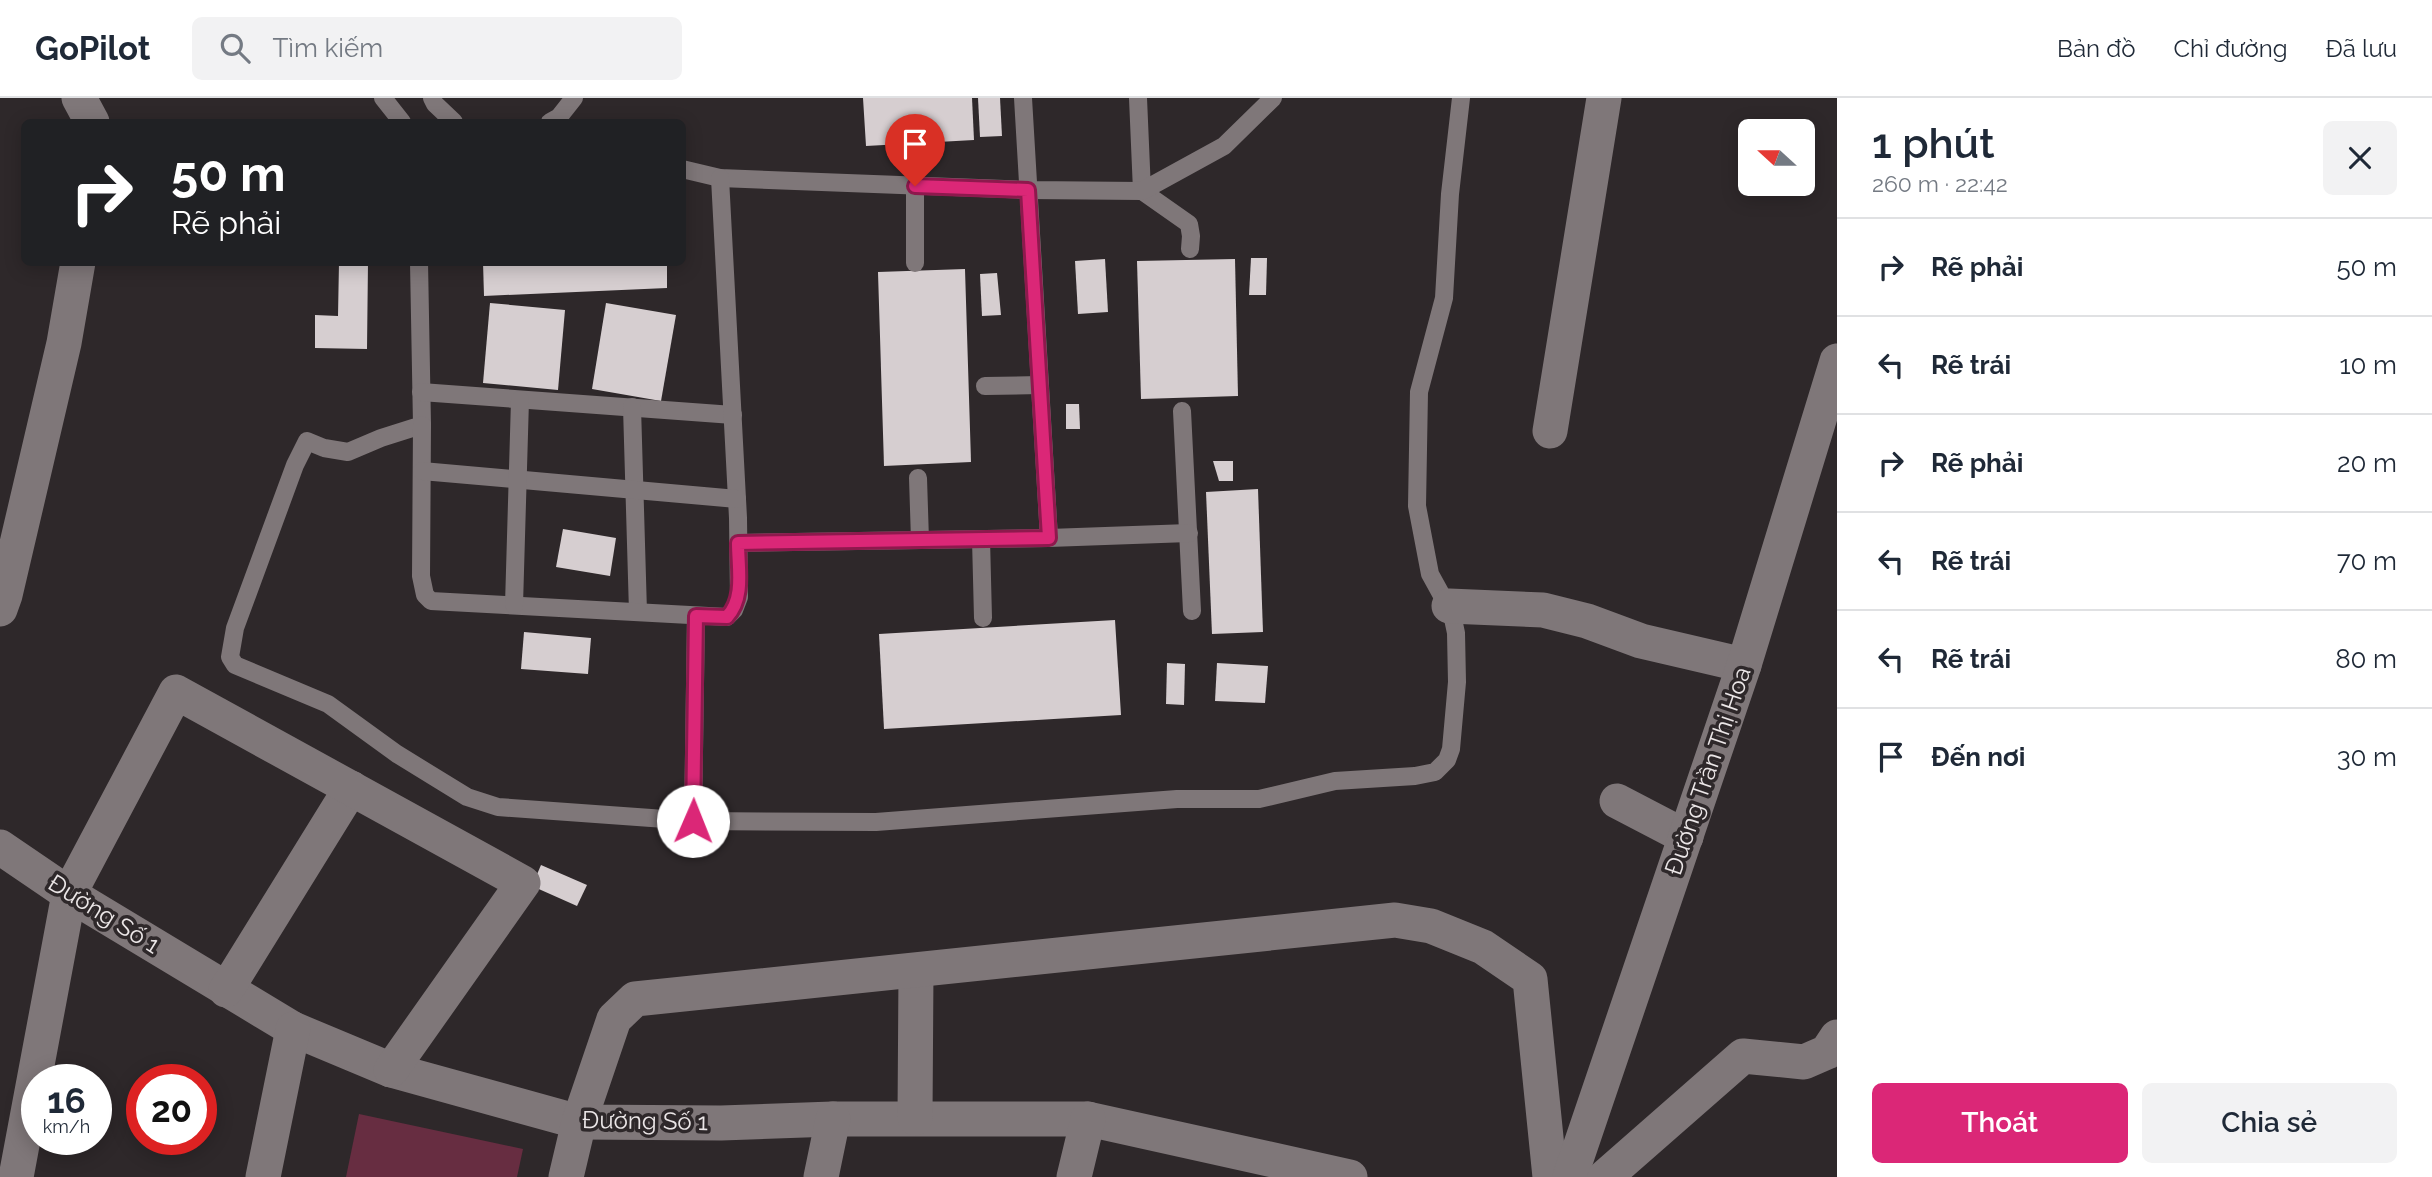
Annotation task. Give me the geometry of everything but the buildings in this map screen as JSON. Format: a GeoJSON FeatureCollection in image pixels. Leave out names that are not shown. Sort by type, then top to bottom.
{"type":"FeatureCollection","features":[{"type":"Feature","properties":{"kind":"street"},"geometry":{"type":"LineString","coordinates":[[79,98],[90,119]]}},
{"type":"Feature","properties":{"kind":"street"},"geometry":{"type":"LineString","coordinates":[[1550,431],[1604,98]]}},
{"type":"Feature","properties":{"kind":"street"},"geometry":{"type":"LineString","coordinates":[[0,609],[64,343],[77,266]]}},
{"type":"Feature","properties":{"kind":"street","name":"Đường Trần Thị Hoa"},"geometry":{"type":"LineString","coordinates":[[1570,1177],[1744,665],[1837,361]]}},
{"type":"Feature","properties":{"kind":"street"},"geometry":{"type":"LineString","coordinates":[[1449,606],[1544,610],[1587,621],[1641,641],[1744,665]]}},
{"type":"Feature","properties":{"kind":"street"},"geometry":{"type":"LineString","coordinates":[[16,1177],[69,894],[176,692],[523,883],[391,1070]]}},
{"type":"Feature","properties":{"kind":"street"},"geometry":{"type":"LineString","coordinates":[[226,990],[351,788]]}},
{"type":"Feature","properties":{"kind":"street"},"geometry":{"type":"LineString","coordinates":[[1617,801],[1686,837]]}},
{"type":"Feature","properties":{"kind":"street","name":"Đường Số 1"},"geometry":{"type":"LineString","coordinates":[[0,847],[69,894],[293,1029],[391,1070],[579,1122],[1088,1119],[1350,1177]]}},
{"type":"Feature","properties":{"kind":"street"},"geometry":{"type":"LineString","coordinates":[[566,1177],[579,1122],[614,1019],[635,999],[1395,920],[1431,926],[1483,947],[1530,979],[1550,1177]]}},
{"type":"Feature","properties":{"kind":"street"},"geometry":{"type":"LineString","coordinates":[[915,1118],[916,971]]}},
{"type":"Feature","properties":{"kind":"street"},"geometry":{"type":"LineString","coordinates":[[263,1177],[293,1029]]}},
{"type":"Feature","properties":{"kind":"street"},"geometry":{"type":"LineString","coordinates":[[1605,1177],[1743,1056],[1804,1062],[1834,1049]]}},
{"type":"Feature","properties":{"kind":"street"},"geometry":{"type":"LineString","coordinates":[[821,1177],[833,1119]]}},
{"type":"Feature","properties":{"kind":"street"},"geometry":{"type":"LineString","coordinates":[[1074,1177],[1088,1119]]}},
{"type":"Feature","properties":{"kind":"lane"},"geometry":{"type":"LineString","coordinates":[[383,98],[400,119]]}},
{"type":"Feature","properties":{"kind":"lane"},"geometry":{"type":"LineString","coordinates":[[432,98],[451,119]]}},
{"type":"Feature","properties":{"kind":"lane"},"geometry":{"type":"LineString","coordinates":[[556,119],[574,98]]}},
{"type":"Feature","properties":{"kind":"lane"},"geometry":{"type":"LineString","coordinates":[[1023,98],[1049,538]]}},
{"type":"Feature","properties":{"kind":"lane"},"geometry":{"type":"LineString","coordinates":[[1138,98],[1142,191]]}},
{"type":"Feature","properties":{"kind":"lane"},"geometry":{"type":"LineString","coordinates":[[686,170],[720,178],[1028,190],[1142,191],[1224,146],[1273,98]]}},
{"type":"Feature","properties":{"kind":"lane"},"geometry":{"type":"LineString","coordinates":[[422,425],[348,452],[324,448],[307,440],[295,465],[235,628],[230,657],[235,665],[328,704],[397,754],[477,801],[498,807],[693,821],[876,822],[1177,799],[1259,799],[1335,781],[1415,776],[1435,772],[1447,760],[1451,749],[1457,682],[1456,633],[1449,606],[1430,574],[1417,506],[1419,392],[1444,298],[1450,194],[1461,98]]}},
{"type":"Feature","properties":{"kind":"lane"},"geometry":{"type":"LineString","coordinates":[[915,154],[915,263]]}},
{"type":"Feature","properties":{"kind":"lane"},"geometry":{"type":"LineString","coordinates":[[419,266],[421,576],[425,595],[431,600],[727,617],[734,610],[739,597],[737,499],[720,178]]}},
{"type":"Feature","properties":{"kind":"lane"},"geometry":{"type":"LineString","coordinates":[[1142,191],[1189,224],[1190,248]]}},
{"type":"Feature","properties":{"kind":"lane"},"geometry":{"type":"LineString","coordinates":[[985,386],[1040,385]]}},
{"type":"Feature","properties":{"kind":"lane"},"geometry":{"type":"LineString","coordinates":[[421,392],[733,415]]}},
{"type":"Feature","properties":{"kind":"lane"},"geometry":{"type":"LineString","coordinates":[[514,606],[520,400]]}},
{"type":"Feature","properties":{"kind":"lane"},"geometry":{"type":"LineString","coordinates":[[632,407],[638,612]]}},
{"type":"Feature","properties":{"kind":"lane"},"geometry":{"type":"LineString","coordinates":[[1182,411],[1192,611]]}},
{"type":"Feature","properties":{"kind":"lane"},"geometry":{"type":"LineString","coordinates":[[422,471],[737,499]]}},
{"type":"Feature","properties":{"kind":"lane"},"geometry":{"type":"LineString","coordinates":[[918,478],[919,540]]}},
{"type":"Feature","properties":{"kind":"lane"},"geometry":{"type":"LineString","coordinates":[[738,543],[1188,533]]}},
{"type":"Feature","properties":{"kind":"lane"},"geometry":{"type":"LineString","coordinates":[[981,539],[982,618]]}},
{"type":"Feature","properties":{"kind":"lane"},"geometry":{"type":"LineString","coordinates":[[693,821],[696,616]]}},
{"type":"Feature","properties":{"kind":"shaded area"},"geometry":{"type":"Polygon","coordinates":[[[359,1114],[523,1149],[517,1177],[346,1177],[359,1114]]]}},
{"type":"Feature","properties":{"kind":"route"},"geometry":{"type":"LineString","coordinates":[[693,821],[696,616],[727,617],[734,610],[739,597],[738,543],[1049,538],[1028,190],[915,186]]}}]}
